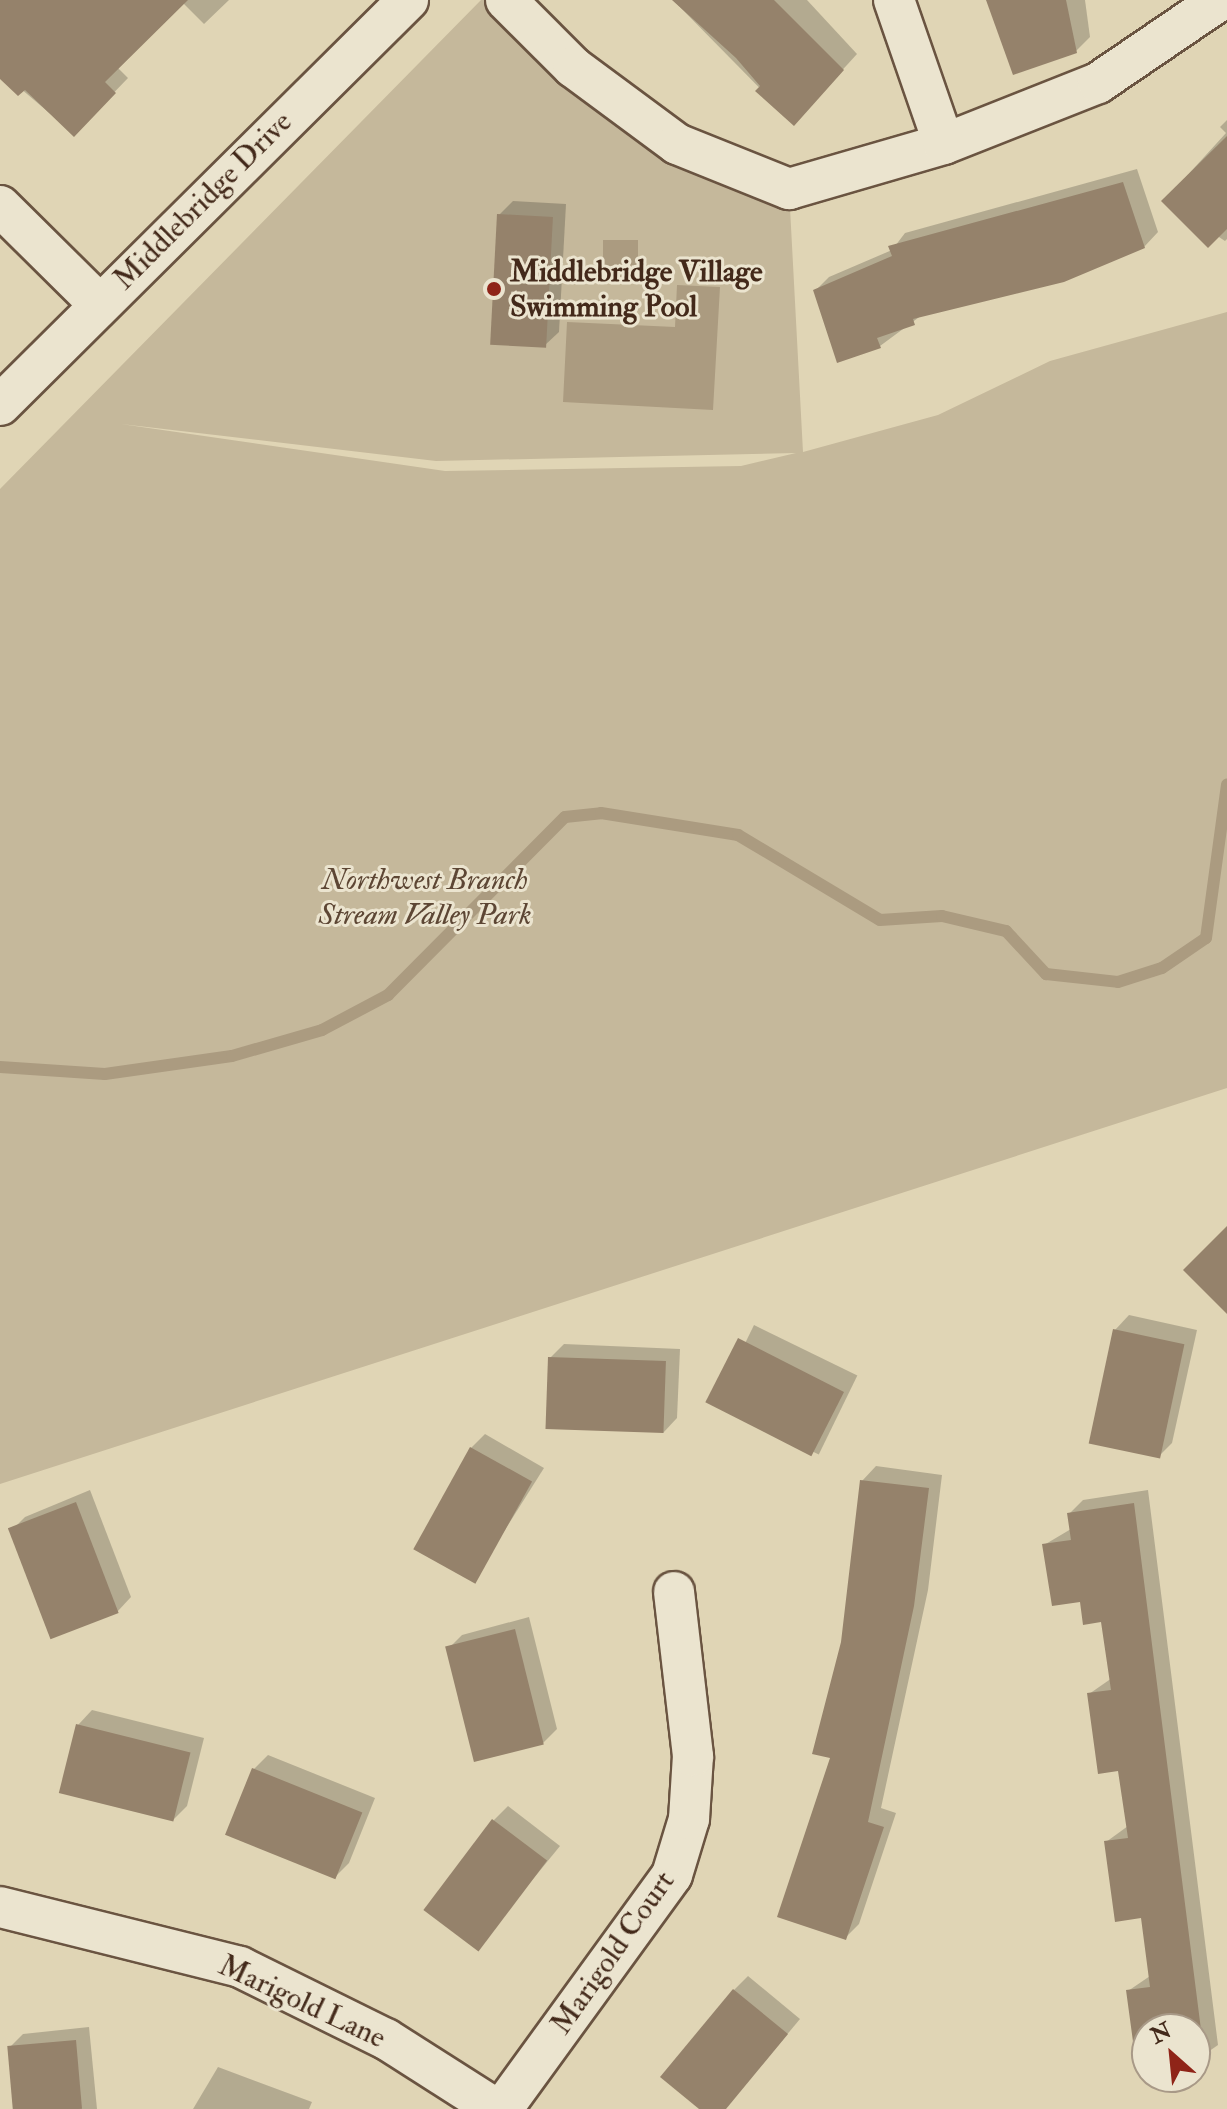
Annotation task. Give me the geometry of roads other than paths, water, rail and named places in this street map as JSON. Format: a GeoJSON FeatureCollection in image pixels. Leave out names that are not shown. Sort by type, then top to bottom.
{"type":"FeatureCollection","features":[{"type":"Feature","properties":{"kind":"street","name":"Middlebridge Drive"},"geometry":{"type":"LineString","coordinates":[[0,405],[408,0]]}},
{"type":"Feature","properties":{"kind":"street"},"geometry":{"type":"LineString","coordinates":[[506,0],[573,67],[677,144],[789,189],[944,144],[1098,83],[1220,0]]}},
{"type":"Feature","properties":{"kind":"street"},"geometry":{"type":"LineString","coordinates":[[544,0],[573,67]]}},
{"type":"Feature","properties":{"kind":"street"},"geometry":{"type":"LineString","coordinates":[[894,0],[944,144]]}},
{"type":"Feature","properties":{"kind":"street"},"geometry":{"type":"LineString","coordinates":[[0,206],[99,304]]}},
{"type":"Feature","properties":{"kind":"street","name":"Marigold Court"},"geometry":{"type":"LineString","coordinates":[[502,2109],[672,1875],[689,1819],[693,1756],[674,1592]]}},
{"type":"Feature","properties":{"kind":"street","name":"Marigold Lane"},"geometry":{"type":"LineString","coordinates":[[0,1907],[240,1967],[386,2039],[496,2109]]}},
{"type":"Feature","properties":{"kind":"waterway"},"geometry":{"type":"LineString","coordinates":[[0,1067],[105,1074],[232,1056],[322,1030],[388,995],[565,817],[601,813],[738,835],[880,920],[942,916],[1006,931],[1046,974],[1118,982],[1162,968],[1206,938],[1227,784]]}},
{"type":"Feature","properties":{"kind":"place","name":"Middlebridge Village Swimming Pool"},"geometry":{"type":"Point","coordinates":[494,289]}},
{"type":"Feature","properties":{"kind":"park label","name":"Northwest Branch Stream Valley Park"},"geometry":{"type":"Point","coordinates":[425,897]}}]}
